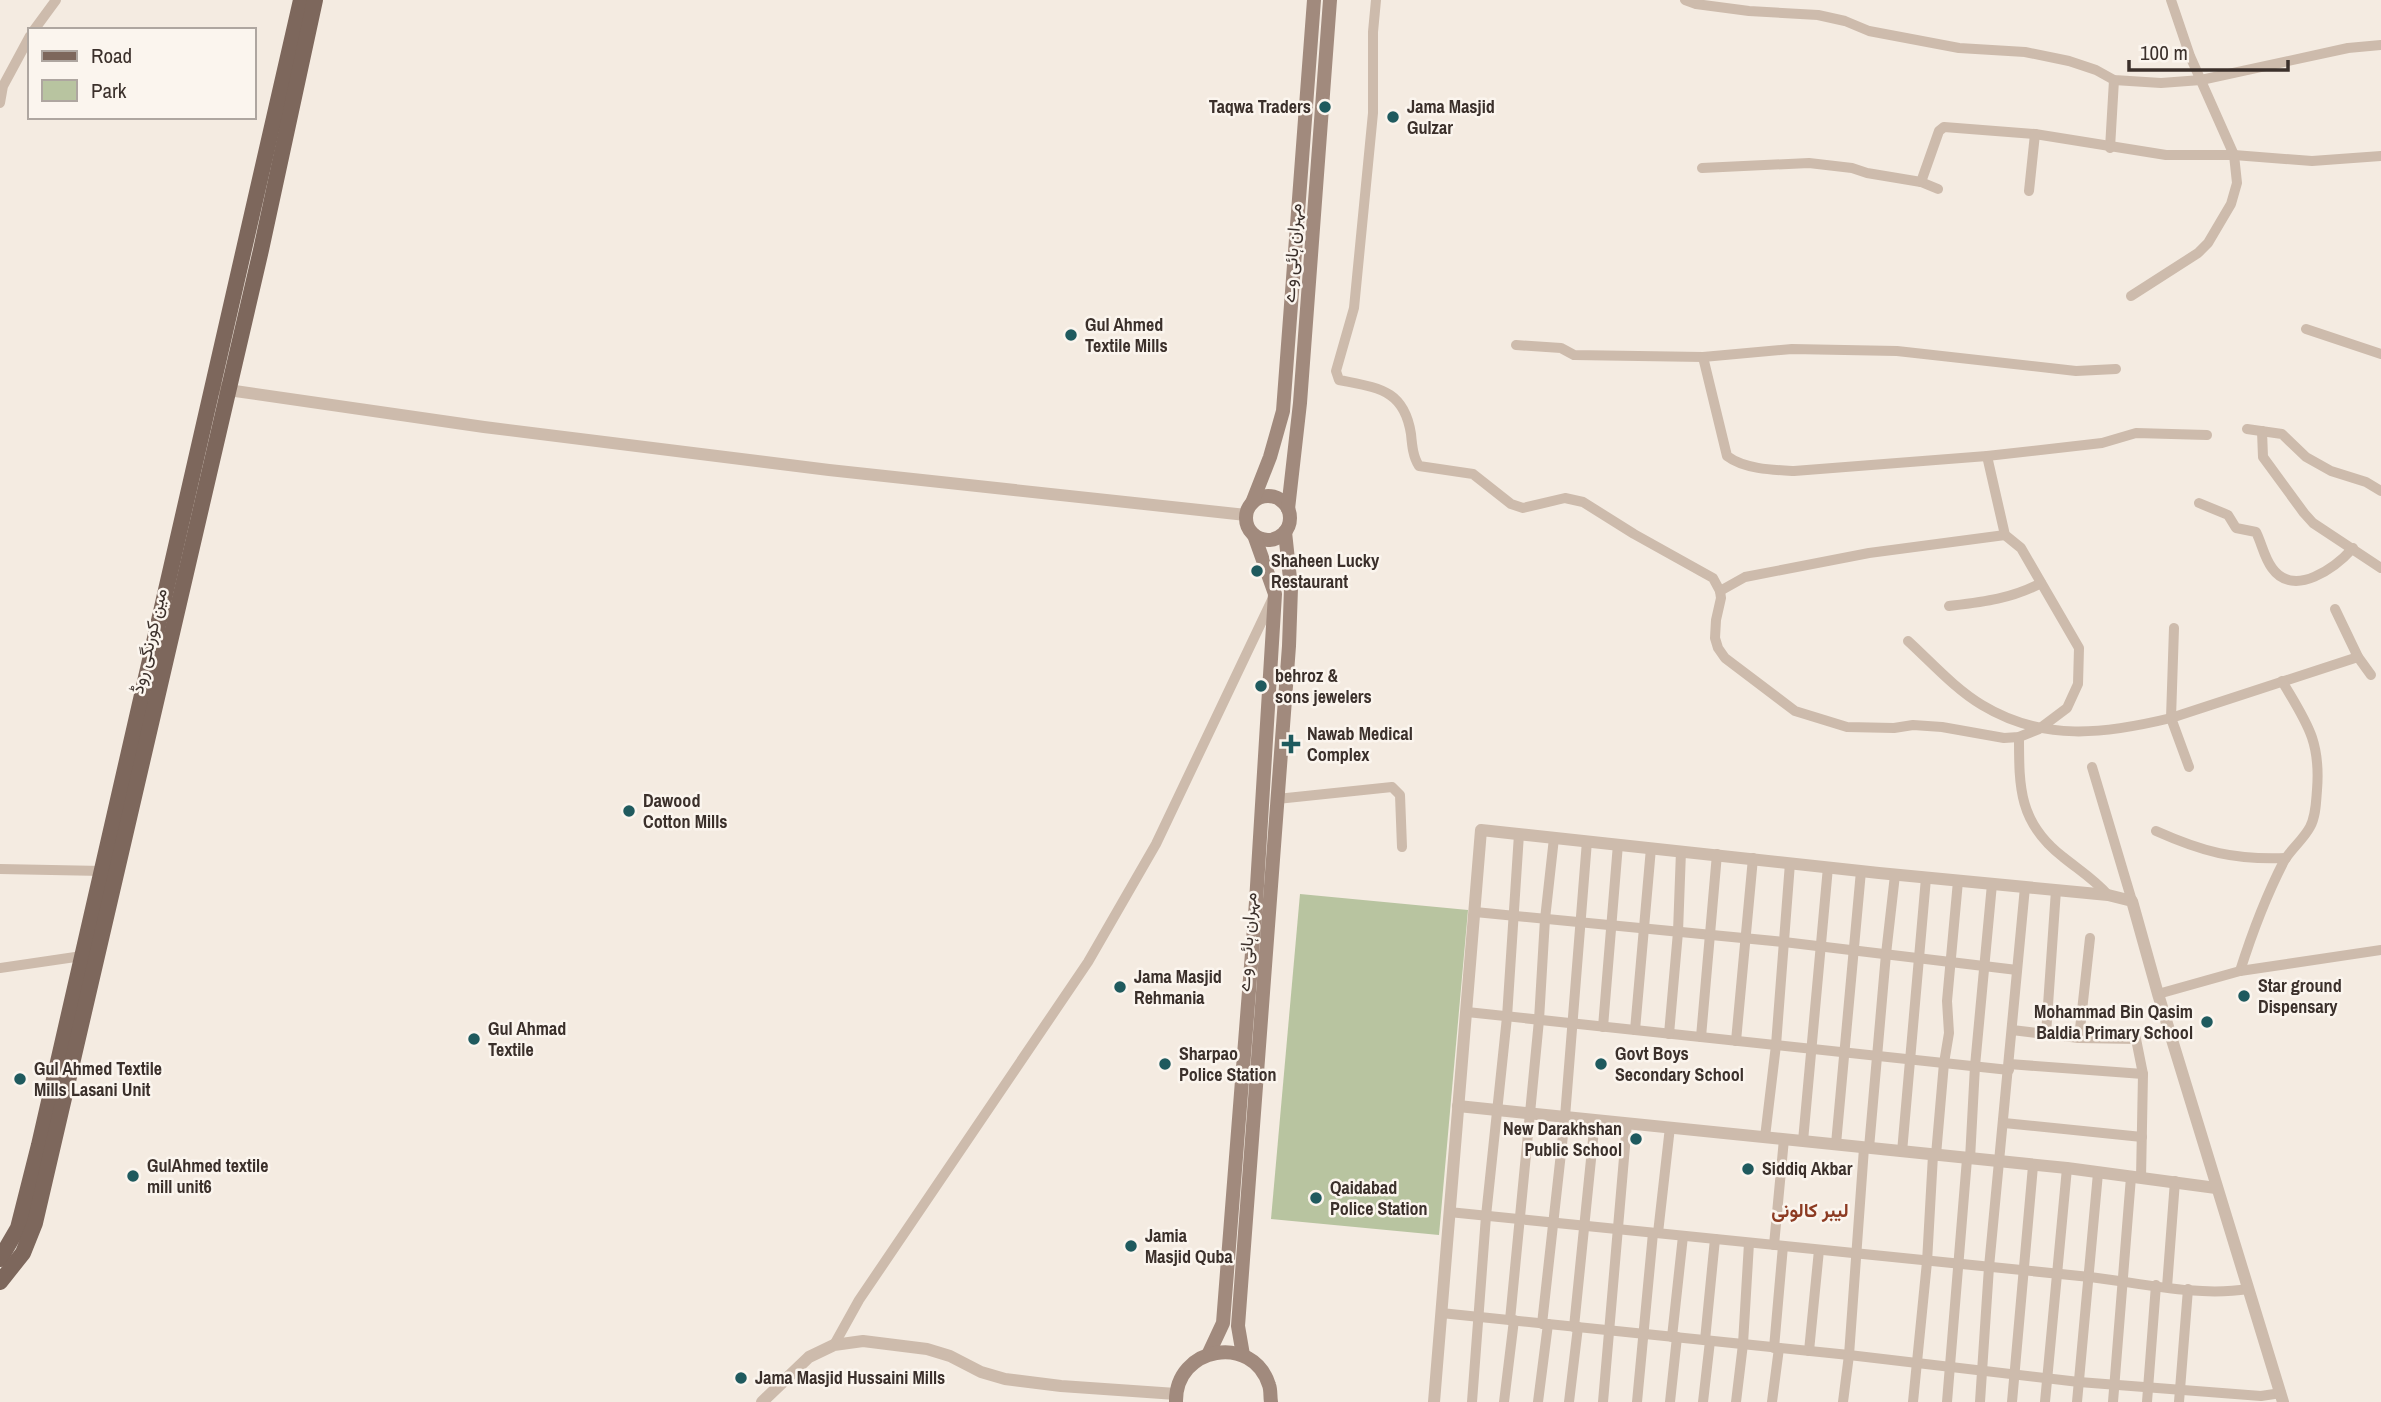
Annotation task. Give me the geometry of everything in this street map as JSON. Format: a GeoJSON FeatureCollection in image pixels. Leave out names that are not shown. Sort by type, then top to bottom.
{"type":"FeatureCollection","features":[{"type":"Feature","properties":{"kind":"main road","name":"مین کورنگی روڈ"},"geometry":{"type":"LineString","coordinates":[[0,1282],[23,1253],[35,1223],[220,388],[301,0]]}},
{"type":"Feature","properties":{"kind":"main road","name":"مین کورنگی روڈ"},"geometry":{"type":"LineString","coordinates":[[0,1259],[18,1228],[220,388],[261,250],[315,0]]}},
{"type":"Feature","properties":{"kind":"main road"},"geometry":{"type":"LineString","coordinates":[[1249,509],[1268,496],[1276,498],[1288,509],[1290,517],[1285,532],[1270,540],[1254,535],[1248,528],[1249,509],[1270,457],[1283,411],[1314,0]]}},
{"type":"Feature","properties":{"kind":"main road","name":"مہران ہائی وے"},"geometry":{"type":"LineString","coordinates":[[1288,509],[1300,403],[1330,0]]}},
{"type":"Feature","properties":{"kind":"main road","name":"مہران ہائی وے"},"geometry":{"type":"LineString","coordinates":[[1243,1355],[1238,1326],[1291,588],[1285,532]]}},
{"type":"Feature","properties":{"kind":"main road"},"geometry":{"type":"LineString","coordinates":[[1209,1353],[1223,1323],[1255,916],[1275,594],[1254,535]]}},
{"type":"Feature","properties":{"kind":"main road"},"geometry":{"type":"LineString","coordinates":[[1176,1398],[1179,1381],[1186,1369],[1209,1353],[1226,1351],[1243,1355],[1259,1368],[1269,1386],[1271,1402]]}},
{"type":"Feature","properties":{"kind":"street"},"geometry":{"type":"LineString","coordinates":[[35,28],[56,0]]}},
{"type":"Feature","properties":{"kind":"street"},"geometry":{"type":"LineString","coordinates":[[1376,0],[1373,32],[1373,113],[1354,307],[1336,377],[1384,391],[1401,403],[1408,418],[1414,456],[1419,466],[1473,474],[1511,504],[1523,508],[1565,498],[1583,502],[1713,578],[1720,591],[1714,630],[1718,648],[1725,658],[1795,711],[1847,727],[1894,728],[1913,725],[1942,727],[2004,738],[2019,737],[2039,729],[2067,708],[2078,684],[2079,648],[2021,548],[2005,535],[1987,456]]}},
{"type":"Feature","properties":{"kind":"street"},"geometry":{"type":"LineString","coordinates":[[1685,0],[1749,11],[1818,15],[1845,21],[1869,31],[1959,48],[2025,52],[2069,61],[2096,70],[2114,80],[2161,83],[2201,80],[2348,48],[2381,44]]}},
{"type":"Feature","properties":{"kind":"street"},"geometry":{"type":"LineString","coordinates":[[2131,296],[2198,253],[2208,243],[2234,195],[2236,183],[2234,155],[2201,80],[2171,0]]}},
{"type":"Feature","properties":{"kind":"street"},"geometry":{"type":"LineString","coordinates":[[0,103],[3,86],[28,40]]}},
{"type":"Feature","properties":{"kind":"street"},"geometry":{"type":"LineString","coordinates":[[2110,148],[2114,80]]}},
{"type":"Feature","properties":{"kind":"street"},"geometry":{"type":"LineString","coordinates":[[1921,182],[1939,131],[1944,127],[2035,134],[2166,155],[2234,155],[2312,161],[2381,156]]}},
{"type":"Feature","properties":{"kind":"street"},"geometry":{"type":"LineString","coordinates":[[2029,191],[2035,134]]}},
{"type":"Feature","properties":{"kind":"street"},"geometry":{"type":"LineString","coordinates":[[1702,168],[1809,163],[1852,168],[1921,182],[1938,189]]}},
{"type":"Feature","properties":{"kind":"street"},"geometry":{"type":"LineString","coordinates":[[2306,329],[2381,354]]}},
{"type":"Feature","properties":{"kind":"street"},"geometry":{"type":"LineString","coordinates":[[1516,345],[1561,348],[1574,355],[1703,357],[1792,349],[1897,351],[2076,371],[2116,369]]}},
{"type":"Feature","properties":{"kind":"street"},"geometry":{"type":"LineString","coordinates":[[1703,357],[1727,456],[1769,470],[1794,471],[1987,456],[2102,443],[2136,433],[2207,435]]}},
{"type":"Feature","properties":{"kind":"street"},"geometry":{"type":"LineString","coordinates":[[220,388],[484,427],[829,470],[1249,509]]}},
{"type":"Feature","properties":{"kind":"street"},"geometry":{"type":"LineString","coordinates":[[2247,429],[2282,434],[2306,457],[2331,471],[2367,482],[2381,491]]}},
{"type":"Feature","properties":{"kind":"street"},"geometry":{"type":"LineString","coordinates":[[2262,431],[2263,457],[2304,513],[2313,523],[2381,568]]}},
{"type":"Feature","properties":{"kind":"street"},"geometry":{"type":"LineString","coordinates":[[2199,503],[2228,515],[2236,528],[2256,532],[2273,569],[2286,579],[2303,579],[2325,572],[2339,564],[2353,548]]}},
{"type":"Feature","properties":{"kind":"street"},"geometry":{"type":"LineString","coordinates":[[1720,591],[1745,578],[1787,569],[1869,553],[2005,535]]}},
{"type":"Feature","properties":{"kind":"street"},"geometry":{"type":"LineString","coordinates":[[1949,606],[1998,600],[2022,593],[2041,583]]}},
{"type":"Feature","properties":{"kind":"street"},"geometry":{"type":"LineString","coordinates":[[834,1345],[859,1300],[1088,962],[1156,844],[1275,594]]}},
{"type":"Feature","properties":{"kind":"street"},"geometry":{"type":"LineString","coordinates":[[2335,609],[2358,657],[2371,675]]}},
{"type":"Feature","properties":{"kind":"street"},"geometry":{"type":"LineString","coordinates":[[2174,628],[2172,718],[2189,767]]}},
{"type":"Feature","properties":{"kind":"street"},"geometry":{"type":"LineString","coordinates":[[1908,641],[1980,704],[2039,729],[2080,732],[2172,718],[2358,657]]}},
{"type":"Feature","properties":{"kind":"street"},"geometry":{"type":"LineString","coordinates":[[2239,971],[2264,905],[2286,858],[2311,825],[2315,812],[2318,775],[2315,741],[2282,681]]}},
{"type":"Feature","properties":{"kind":"street"},"geometry":{"type":"LineString","coordinates":[[2019,737],[2021,792],[2032,825],[2052,848],[2095,880],[2108,895]]}},
{"type":"Feature","properties":{"kind":"street"},"geometry":{"type":"LineString","coordinates":[[1441,1313],[2148,1388],[2180,1396],[2282,1398],[2216,1188],[2092,767]]}},
{"type":"Feature","properties":{"kind":"street"},"geometry":{"type":"LineString","coordinates":[[1277,799],[1392,788],[1400,795],[1402,846]]}},
{"type":"Feature","properties":{"kind":"street"},"geometry":{"type":"LineString","coordinates":[[1434,1402],[1481,830],[2108,895],[2132,901]]}},
{"type":"Feature","properties":{"kind":"street"},"geometry":{"type":"LineString","coordinates":[[2156,831],[2209,852],[2266,859],[2286,858]]}},
{"type":"Feature","properties":{"kind":"street"},"geometry":{"type":"LineString","coordinates":[[1472,1402],[1486,1216],[1507,1017],[1519,834]]}},
{"type":"Feature","properties":{"kind":"street"},"geometry":{"type":"LineString","coordinates":[[1504,1402],[1554,838]]}},
{"type":"Feature","properties":{"kind":"street"},"geometry":{"type":"LineString","coordinates":[[1538,1402],[1587,841]]}},
{"type":"Feature","properties":{"kind":"street"},"geometry":{"type":"LineString","coordinates":[[1603,1027],[1618,844]]}},
{"type":"Feature","properties":{"kind":"street"},"geometry":{"type":"LineString","coordinates":[[1635,1030],[1651,848]]}},
{"type":"Feature","properties":{"kind":"street"},"geometry":{"type":"LineString","coordinates":[[1669,1034],[1678,932],[1681,850]]}},
{"type":"Feature","properties":{"kind":"street"},"geometry":{"type":"LineString","coordinates":[[1701,1037],[1717,854]]}},
{"type":"Feature","properties":{"kind":"street"},"geometry":{"type":"LineString","coordinates":[[1736,1041],[1753,858]]}},
{"type":"Feature","properties":{"kind":"street"},"geometry":{"type":"LineString","coordinates":[[1765,1137],[1776,1045],[1790,863]]}},
{"type":"Feature","properties":{"kind":"street"},"geometry":{"type":"LineString","coordinates":[[1803,1141],[1828,867]]}},
{"type":"Feature","properties":{"kind":"street"},"geometry":{"type":"LineString","coordinates":[[0,870],[103,871]]}},
{"type":"Feature","properties":{"kind":"street"},"geometry":{"type":"LineString","coordinates":[[1836,1144],[1861,871]]}},
{"type":"Feature","properties":{"kind":"street"},"geometry":{"type":"LineString","coordinates":[[1843,1402],[1895,875]]}},
{"type":"Feature","properties":{"kind":"street"},"geometry":{"type":"LineString","coordinates":[[1902,1152],[1926,878]]}},
{"type":"Feature","properties":{"kind":"street"},"geometry":{"type":"LineString","coordinates":[[1913,1402],[1949,1033],[1947,1002],[1958,881]]}},
{"type":"Feature","properties":{"kind":"street"},"geometry":{"type":"LineString","coordinates":[[1947,1402],[1992,884]]}},
{"type":"Feature","properties":{"kind":"street"},"geometry":{"type":"LineString","coordinates":[[1980,1402],[1989,1268],[2025,887]]}},
{"type":"Feature","properties":{"kind":"street"},"geometry":{"type":"LineString","coordinates":[[2046,1034],[2056,890]]}},
{"type":"Feature","properties":{"kind":"street"},"geometry":{"type":"LineString","coordinates":[[1475,912],[1784,942],[2017,970]]}},
{"type":"Feature","properties":{"kind":"street"},"geometry":{"type":"LineString","coordinates":[[2079,1038],[2090,938]]}},
{"type":"Feature","properties":{"kind":"street"},"geometry":{"type":"LineString","coordinates":[[2158,993],[2239,971],[2381,950]]}},
{"type":"Feature","properties":{"kind":"street"},"geometry":{"type":"LineString","coordinates":[[0,968],[82,956]]}},
{"type":"Feature","properties":{"kind":"street"},"geometry":{"type":"LineString","coordinates":[[1467,1012],[1975,1066],[2143,1074]]}},
{"type":"Feature","properties":{"kind":"street"},"geometry":{"type":"LineString","coordinates":[[2012,1030],[2079,1038],[2136,1039],[2143,1074],[2142,1137],[2123,1281],[2113,1402]]}},
{"type":"Feature","properties":{"kind":"street"},"geometry":{"type":"LineString","coordinates":[[1458,1106],[2067,1168],[2216,1188]]}},
{"type":"Feature","properties":{"kind":"street"},"geometry":{"type":"LineString","coordinates":[[1570,1402],[1595,1120]]}},
{"type":"Feature","properties":{"kind":"street"},"geometry":{"type":"LineString","coordinates":[[1604,1402],[1627,1123]]}},
{"type":"Feature","properties":{"kind":"street"},"geometry":{"type":"LineString","coordinates":[[2004,1123],[2142,1137]]}},
{"type":"Feature","properties":{"kind":"street"},"geometry":{"type":"LineString","coordinates":[[1637,1402],[1643,1334],[1670,1128]]}},
{"type":"Feature","properties":{"kind":"street"},"geometry":{"type":"LineString","coordinates":[[1772,1402],[1784,1139]]}},
{"type":"Feature","properties":{"kind":"street"},"geometry":{"type":"LineString","coordinates":[[2012,1402],[2033,1166]]}},
{"type":"Feature","properties":{"kind":"street"},"geometry":{"type":"LineString","coordinates":[[2045,1402],[2067,1168]]}},
{"type":"Feature","properties":{"kind":"street"},"geometry":{"type":"LineString","coordinates":[[2077,1402],[2098,1173]]}},
{"type":"Feature","properties":{"kind":"street"},"geometry":{"type":"LineString","coordinates":[[2147,1402],[2175,1181]]}},
{"type":"Feature","properties":{"kind":"street"},"geometry":{"type":"LineString","coordinates":[[1449,1212],[2188,1289],[2228,1292],[2248,1289]]}},
{"type":"Feature","properties":{"kind":"street"},"geometry":{"type":"LineString","coordinates":[[1670,1402],[1683,1236]]}},
{"type":"Feature","properties":{"kind":"street"},"geometry":{"type":"LineString","coordinates":[[1703,1402],[1715,1239]]}},
{"type":"Feature","properties":{"kind":"street"},"geometry":{"type":"LineString","coordinates":[[1736,1402],[1743,1344],[1749,1243]]}},
{"type":"Feature","properties":{"kind":"street"},"geometry":{"type":"LineString","coordinates":[[1809,1351],[1819,1250]]}},
{"type":"Feature","properties":{"kind":"street"},"geometry":{"type":"LineString","coordinates":[[2180,1396],[2188,1289]]}},
{"type":"Feature","properties":{"kind":"street"},"geometry":{"type":"LineString","coordinates":[[762,1402],[808,1357],[834,1345],[863,1341],[927,1349],[1005,1379],[1176,1398]]}},
{"type":"Feature","properties":{"kind":"green space"},"geometry":{"type":"Polygon","coordinates":[[[1300,894],[1468,910],[1439,1235],[1271,1219],[1300,894]]]}},
{"type":"Feature","properties":{"kind":"place","name":"Taqwa Traders"},"geometry":{"type":"Point","coordinates":[1325,107]}},
{"type":"Feature","properties":{"kind":"place","name":"Jama Masjid Gulzar"},"geometry":{"type":"Point","coordinates":[1393,117]}},
{"type":"Feature","properties":{"kind":"place","name":"Gul Ahmed Textile Mills"},"geometry":{"type":"Point","coordinates":[1071,335]}},
{"type":"Feature","properties":{"kind":"place","name":"Shaheen Lucky Restaurant"},"geometry":{"type":"Point","coordinates":[1257,571]}},
{"type":"Feature","properties":{"kind":"place","name":"behroz & sons jewelers"},"geometry":{"type":"Point","coordinates":[1261,686]}},
{"type":"Feature","properties":{"kind":"place","name":"Nawab Medical Complex"},"geometry":{"type":"Point","coordinates":[1291,744]}},
{"type":"Feature","properties":{"kind":"place","name":"Dawood Cotton Mills"},"geometry":{"type":"Point","coordinates":[629,811]}},
{"type":"Feature","properties":{"kind":"place","name":"Jama Masjid Rehmania"},"geometry":{"type":"Point","coordinates":[1120,987]}},
{"type":"Feature","properties":{"kind":"place","name":"Star ground Dispensary"},"geometry":{"type":"Point","coordinates":[2244,996]}},
{"type":"Feature","properties":{"kind":"place","name":"Mohammad Bin Qasim Baldia Primary School"},"geometry":{"type":"Point","coordinates":[2207,1022]}},
{"type":"Feature","properties":{"kind":"place","name":"Gul Ahmad Textile"},"geometry":{"type":"Point","coordinates":[474,1039]}},
{"type":"Feature","properties":{"kind":"place","name":"Sharpao Police Station"},"geometry":{"type":"Point","coordinates":[1165,1064]}},
{"type":"Feature","properties":{"kind":"place","name":"Govt Boys Secondary School"},"geometry":{"type":"Point","coordinates":[1601,1064]}},
{"type":"Feature","properties":{"kind":"place","name":"Gul Ahmed Textile Mills Lasani Unit"},"geometry":{"type":"Point","coordinates":[20,1079]}},
{"type":"Feature","properties":{"kind":"place","name":"New Darakhshan Public School"},"geometry":{"type":"Point","coordinates":[1636,1139]}},
{"type":"Feature","properties":{"kind":"place","name":"Siddiq Akbar"},"geometry":{"type":"Point","coordinates":[1748,1169]}},
{"type":"Feature","properties":{"kind":"place","name":"GulAhmed textile mill unit6"},"geometry":{"type":"Point","coordinates":[133,1176]}},
{"type":"Feature","properties":{"kind":"place","name":"Qaidabad Police Station"},"geometry":{"type":"Point","coordinates":[1316,1198]}},
{"type":"Feature","properties":{"kind":"place","name":"Jamia Masjid Quba"},"geometry":{"type":"Point","coordinates":[1131,1246]}},
{"type":"Feature","properties":{"kind":"place","name":"Jama Masjid Hussaini Mills"},"geometry":{"type":"Point","coordinates":[741,1378]}},
{"type":"Feature","properties":{"kind":"district","name":"لیبر کالونی"},"geometry":{"type":"Point","coordinates":[1810,1210]}}]}
